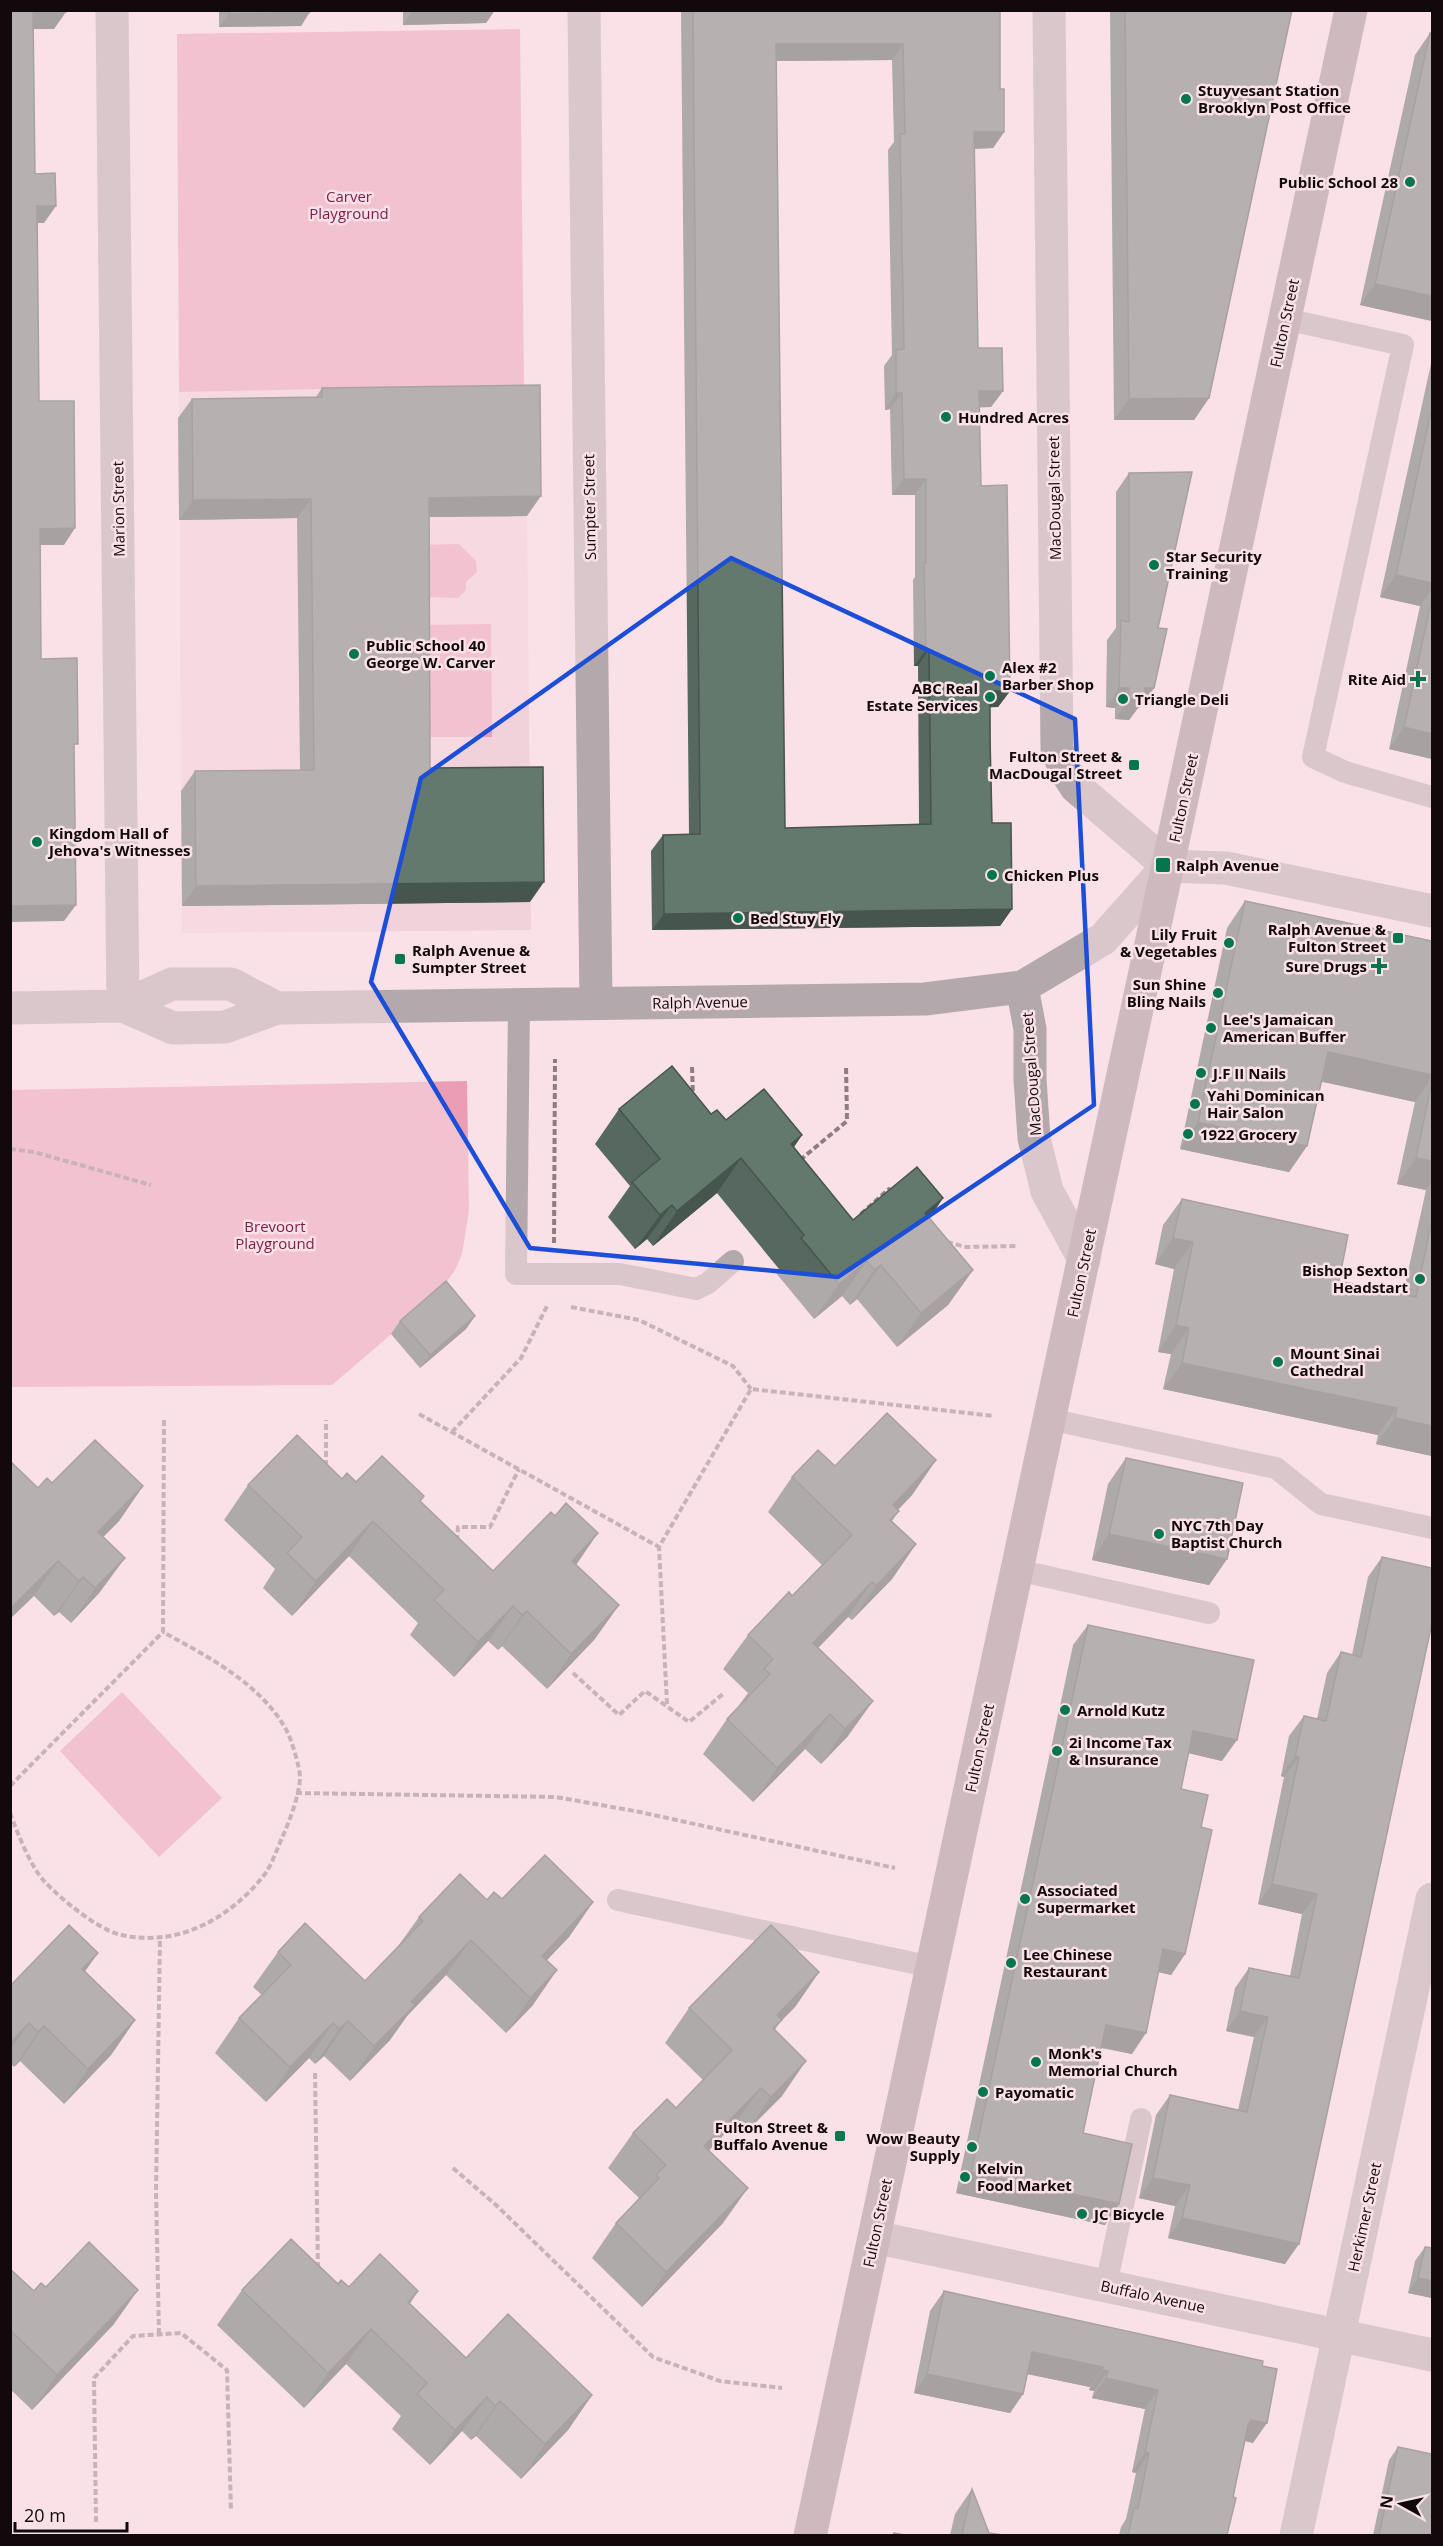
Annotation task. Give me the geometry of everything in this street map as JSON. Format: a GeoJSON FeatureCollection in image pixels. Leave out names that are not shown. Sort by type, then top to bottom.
{"type":"FeatureCollection","features":[{"type":"Feature","properties":{"kind":"main road","name":"Fulton Street"},"geometry":{"type":"LineString","coordinates":[[810,2535],[1351,10]]}},
{"type":"Feature","properties":{"kind":"street","name":"Marion Street"},"geometry":{"type":"LineString","coordinates":[[112,10],[123,1006]]}},
{"type":"Feature","properties":{"kind":"street","name":"Sumpter Street"},"geometry":{"type":"LineString","coordinates":[[584,10],[596,1004]]}},
{"type":"Feature","properties":{"kind":"street","name":"MacDougal Street"},"geometry":{"type":"LineString","coordinates":[[1049,10],[1057,749],[1065,770],[1076,787],[1168,866]]}},
{"type":"Feature","properties":{"kind":"street","name":"Ralph Avenue"},"geometry":{"type":"LineString","coordinates":[[123,1006],[173,1028],[225,1027],[278,1008],[925,999],[1022,987],[1103,939],[1168,866]]}},
{"type":"Feature","properties":{"kind":"street"},"geometry":{"type":"LineString","coordinates":[[1168,866],[1226,868],[1432,911]]}},
{"type":"Feature","properties":{"kind":"street","name":"Ralph Avenue"},"geometry":{"type":"LineString","coordinates":[[10,1008],[123,1006],[172,984],[231,984],[278,1008]]}},
{"type":"Feature","properties":{"kind":"street","name":"MacDougal Street"},"geometry":{"type":"LineString","coordinates":[[1022,987],[1030,1029],[1030,1079],[1034,1138],[1047,1191],[1084,1259]]}},
{"type":"Feature","properties":{"kind":"street","name":"Herkimer Street"},"geometry":{"type":"LineString","coordinates":[[1296,2535],[1432,1899]]}},
{"type":"Feature","properties":{"kind":"street","name":"Buffalo Avenue"},"geometry":{"type":"LineString","coordinates":[[874,2237],[1432,2355]]}},
{"type":"Feature","properties":{"kind":"lane"},"geometry":{"type":"LineString","coordinates":[[1285,319],[1403,345],[1313,757],[1345,772],[1432,797]]}},
{"type":"Feature","properties":{"kind":"lane"},"geometry":{"type":"LineString","coordinates":[[519,1005],[516,1275],[620,1274],[696,1289],[708,1283],[732,1261]]}},
{"type":"Feature","properties":{"kind":"lane"},"geometry":{"type":"LineString","coordinates":[[1049,1419],[1276,1468],[1322,1504],[1432,1528]]}},
{"type":"Feature","properties":{"kind":"lane"},"geometry":{"type":"LineString","coordinates":[[1017,1570],[1209,1613]]}},
{"type":"Feature","properties":{"kind":"lane"},"geometry":{"type":"LineString","coordinates":[[618,1900],[932,1966]]}},
{"type":"Feature","properties":{"kind":"lane"},"geometry":{"type":"LineString","coordinates":[[1106,2286],[1141,2120]]}},
{"type":"Feature","properties":{"kind":"path"},"geometry":{"type":"LineString","coordinates":[[798,1162],[847,1121],[846,1065]]}},
{"type":"Feature","properties":{"kind":"path"},"geometry":{"type":"LineString","coordinates":[[692,1067],[693,1098]]}},
{"type":"Feature","properties":{"kind":"path"},"geometry":{"type":"LineString","coordinates":[[10,1149],[34,1152],[151,1185]]}},
{"type":"Feature","properties":{"kind":"path"},"geometry":{"type":"LineString","coordinates":[[855,1219],[889,1189],[896,1197]]}},
{"type":"Feature","properties":{"kind":"path"},"geometry":{"type":"LineString","coordinates":[[939,1239],[966,1247],[1017,1246]]}},
{"type":"Feature","properties":{"kind":"path"},"geometry":{"type":"LineString","coordinates":[[548,1303],[639,1320],[733,1366],[751,1389],[994,1416]]}},
{"type":"Feature","properties":{"kind":"path"},"geometry":{"type":"LineString","coordinates":[[667,1704],[659,1547],[751,1389]]}},
{"type":"Feature","properties":{"kind":"path"},"geometry":{"type":"LineString","coordinates":[[419,1414],[659,1547]]}},
{"type":"Feature","properties":{"kind":"path"},"geometry":{"type":"LineString","coordinates":[[10,1785],[163,1632],[165,1420]]}},
{"type":"Feature","properties":{"kind":"path"},"geometry":{"type":"LineString","coordinates":[[326,1420],[326,1467]]}},
{"type":"Feature","properties":{"kind":"path"},"geometry":{"type":"LineString","coordinates":[[463,1547],[456,1541],[458,1527],[490,1527],[519,1469]]}},
{"type":"Feature","properties":{"kind":"path"},"geometry":{"type":"LineString","coordinates":[[10,1813],[20,1838],[43,1881],[78,1912],[118,1934],[160,1937],[206,1926],[236,1906],[266,1872],[290,1821],[300,1777],[288,1734],[257,1691],[206,1655],[163,1632]]}},
{"type":"Feature","properties":{"kind":"path"},"geometry":{"type":"LineString","coordinates":[[573,1673],[619,1715],[645,1691],[667,1704],[689,1722],[723,1694]]}},
{"type":"Feature","properties":{"kind":"path"},"geometry":{"type":"LineString","coordinates":[[296,1793],[556,1797],[640,1812],[895,1868]]}},
{"type":"Feature","properties":{"kind":"path"},"geometry":{"type":"LineString","coordinates":[[159,2334],[156,2192],[160,1937]]}},
{"type":"Feature","properties":{"kind":"path"},"geometry":{"type":"LineString","coordinates":[[315,2073],[318,2275]]}},
{"type":"Feature","properties":{"kind":"path"},"geometry":{"type":"LineString","coordinates":[[453,2168],[496,2205],[653,2357],[720,2381],[782,2388]]}},
{"type":"Feature","properties":{"kind":"path"},"geometry":{"type":"LineString","coordinates":[[96,2522],[94,2378],[133,2336],[181,2332],[227,2370],[231,2511]]}},
{"type":"Feature","properties":{"kind":"highlighted area"},"geometry":{"type":"Polygon","coordinates":[[[731,558],[1075,719],[1094,1105],[838,1277],[530,1248],[371,982],[421,778],[731,558]]]}},
{"type":"Feature","properties":{"kind":"shaded area","name":"Public School 40 George W. Carver"},"geometry":{"type":"Polygon","coordinates":[[[524,385],[531,930],[182,933],[179,392],[524,385]]]}},
{"type":"Feature","properties":{"kind":"green space","name":"Carver Playground"},"geometry":{"type":"Polygon","coordinates":[[[520,29],[524,385],[179,392],[177,34],[520,29]]]}},
{"type":"Feature","properties":{"kind":"green space"},"geometry":{"type":"Polygon","coordinates":[[[459,544],[476,561],[477,572],[466,582],[466,590],[458,598],[425,597],[415,545],[459,544]]]}},
{"type":"Feature","properties":{"kind":"green space"},"geometry":{"type":"Polygon","coordinates":[[[491,624],[492,737],[426,737],[425,625],[491,624]]]}},
{"type":"Feature","properties":{"kind":"green space","name":"Brevoort Playground"},"geometry":{"type":"Polygon","coordinates":[[[467,1081],[469,1211],[462,1254],[455,1270],[437,1295],[332,1385],[11,1387],[10,1090],[467,1081]]]}},
{"type":"Feature","properties":{"kind":"green space"},"geometry":{"type":"Polygon","coordinates":[[[122,1692],[222,1798],[159,1857],[60,1751],[122,1692]]]}},
{"type":"Feature","properties":{"kind":"building"},"geometry":{"type":"Polygon","coordinates":[[[10,10],[66,10],[66,12],[33,13],[35,174],[55,173],[56,206],[37,206],[39,401],[74,401],[75,528],[40,529],[41,659],[77,658],[78,744],[74,744],[76,905],[10,906],[10,10]]]}},
{"type":"Feature","properties":{"kind":"building"},"geometry":{"type":"Polygon","coordinates":[[[229,10],[310,10],[310,12],[229,14],[229,10]]]}},
{"type":"Feature","properties":{"kind":"building"},"geometry":{"type":"Polygon","coordinates":[[[412,10],[467,10],[412,11],[412,10]]]}},
{"type":"Feature","properties":{"kind":"building"},"geometry":{"type":"Polygon","coordinates":[[[693,10],[1000,10],[1000,89],[1004,89],[1004,132],[974,132],[978,348],[1002,348],[1003,391],[979,391],[981,486],[1007,485],[1010,691],[990,691],[990,739],[992,823],[1011,823],[1012,909],[664,914],[663,835],[700,834],[693,10]],[[776,44],[785,828],[931,824],[929,649],[926,650],[924,563],[926,563],[926,479],[904,479],[902,393],[896,393],[896,350],[904,349],[900,134],[905,134],[903,44],[776,44]]]}},
{"type":"Feature","properties":{"kind":"building"},"geometry":{"type":"Polygon","coordinates":[[[1125,10],[1292,10],[1209,398],[1129,399],[1125,10]]]}},
{"type":"Feature","properties":{"kind":"building","name":"Public School 28"},"geometry":{"type":"Polygon","coordinates":[[[1430,33],[1432,34],[1432,296],[1375,284],[1430,33]]]}},
{"type":"Feature","properties":{"kind":"building","name":"Public School 40 George W. Carver"},"geometry":{"type":"Polygon","coordinates":[[[540,385],[541,496],[429,498],[430,768],[543,767],[544,882],[196,886],[195,771],[314,770],[311,499],[193,500],[192,399],[322,397],[322,388],[540,385]]]}},
{"type":"Feature","properties":{"kind":"building"},"geometry":{"type":"Polygon","coordinates":[[[1432,407],[1432,583],[1396,575],[1432,407]]]}},
{"type":"Feature","properties":{"kind":"building"},"geometry":{"type":"Polygon","coordinates":[[[1192,472],[1158,628],[1167,629],[1154,688],[1145,688],[1143,701],[1129,699],[1129,688],[1119,688],[1121,620],[1129,622],[1129,473],[1192,472]]]}},
{"type":"Feature","properties":{"kind":"building"},"geometry":{"type":"Polygon","coordinates":[[[1432,598],[1432,734],[1404,727],[1432,598]]]}},
{"type":"Feature","properties":{"kind":"building"},"geometry":{"type":"Polygon","coordinates":[[[1245,901],[1432,941],[1432,1075],[1328,1052],[1307,1146],[1198,1122],[1245,901]]]}},
{"type":"Feature","properties":{"kind":"building"},"geometry":{"type":"Polygon","coordinates":[[[672,1066],[711,1114],[717,1110],[726,1120],[764,1089],[802,1135],[791,1144],[853,1220],[917,1167],[943,1198],[925,1213],[973,1270],[921,1313],[881,1265],[874,1270],[867,1261],[839,1284],[801,1238],[804,1235],[741,1158],[677,1211],[672,1205],[660,1215],[632,1182],[660,1159],[619,1109],[672,1066]]]}},
{"type":"Feature","properties":{"kind":"building"},"geometry":{"type":"Polygon","coordinates":[[[1432,1081],[1432,1161],[1416,1158],[1432,1081]]]}},
{"type":"Feature","properties":{"kind":"building"},"geometry":{"type":"Polygon","coordinates":[[[1182,1199],[1348,1235],[1339,1281],[1416,1297],[1432,1219],[1432,1426],[1395,1418],[1397,1408],[1182,1363],[1189,1328],[1176,1325],[1193,1242],[1173,1238],[1182,1199]]]}},
{"type":"Feature","properties":{"kind":"building"},"geometry":{"type":"Polygon","coordinates":[[[446,1281],[475,1316],[430,1355],[400,1321],[446,1281]]]}},
{"type":"Feature","properties":{"kind":"building"},"geometry":{"type":"Polygon","coordinates":[[[887,1413],[936,1460],[893,1505],[899,1511],[890,1520],[916,1544],[876,1586],[872,1582],[813,1643],[873,1701],[845,1729],[830,1714],[777,1768],[727,1719],[770,1674],[764,1669],[773,1659],[748,1635],[789,1592],[792,1596],[852,1535],[792,1477],[818,1450],[835,1466],[887,1413]]]}},
{"type":"Feature","properties":{"kind":"building"},"geometry":{"type":"Polygon","coordinates":[[[297,1435],[342,1479],[347,1473],[356,1482],[382,1456],[424,1496],[420,1501],[493,1571],[551,1512],[555,1516],[566,1503],[598,1533],[572,1561],[619,1605],[571,1654],[527,1611],[522,1615],[513,1606],[478,1642],[434,1600],[444,1590],[373,1521],[316,1581],[287,1553],[302,1537],[248,1485],[297,1435]]]}},
{"type":"Feature","properties":{"kind":"building"},"geometry":{"type":"Polygon","coordinates":[[[95,1440],[143,1486],[98,1532],[125,1558],[95,1588],[83,1577],[79,1581],[58,1561],[10,1609],[10,1461],[38,1488],[47,1478],[52,1483],[95,1440]]]}},
{"type":"Feature","properties":{"kind":"building"},"geometry":{"type":"Polygon","coordinates":[[[1126,1458],[1243,1483],[1227,1559],[1109,1534],[1126,1458]]]}},
{"type":"Feature","properties":{"kind":"building"},"geometry":{"type":"Polygon","coordinates":[[[1382,1557],[1432,1568],[1432,1623],[1299,2244],[1182,2218],[1190,2185],[1153,2178],[1170,2095],[1247,2112],[1268,2017],[1240,2011],[1249,1968],[1299,1978],[1317,1894],[1272,1884],[1299,1757],[1295,1756],[1304,1716],[1326,1721],[1341,1652],[1361,1657],[1382,1557]]]}},
{"type":"Feature","properties":{"kind":"building"},"geometry":{"type":"Polygon","coordinates":[[[1088,1625],[1254,1660],[1237,1740],[1193,1731],[1181,1789],[1208,1795],[1201,1827],[1212,1830],[1185,1954],[1163,1949],[1146,2033],[1106,2025],[1083,2133],[1132,2144],[1119,2204],[971,2172],[1088,1625]]]}},
{"type":"Feature","properties":{"kind":"building"},"geometry":{"type":"Polygon","coordinates":[[[545,1855],[593,1902],[542,1956],[557,1970],[530,1998],[471,1940],[411,2002],[415,2005],[374,2046],[348,2021],[339,2029],[333,2023],[290,2067],[239,2018],[291,1965],[278,1952],[305,1923],[365,1981],[423,1921],[419,1917],[460,1874],[487,1900],[494,1892],[502,1899],[545,1855]]]}},
{"type":"Feature","properties":{"kind":"building"},"geometry":{"type":"Polygon","coordinates":[[[69,1925],[98,1953],[82,1969],[135,2020],[88,2069],[44,2026],[38,2032],[29,2023],[10,2043],[10,1983],[12,1984],[69,1925]]]}},
{"type":"Feature","properties":{"kind":"building"},"geometry":{"type":"Polygon","coordinates":[[[771,1925],[819,1972],[777,2015],[782,2020],[773,2028],[806,2061],[771,2097],[761,2088],[704,2146],[748,2188],[666,2272],[616,2223],[659,2178],[656,2175],[666,2165],[633,2133],[667,2099],[676,2108],[732,2050],[689,2008],[771,1925]]]}},
{"type":"Feature","properties":{"kind":"building"},"geometry":{"type":"Polygon","coordinates":[[[291,2239],[338,2284],[341,2280],[349,2287],[380,2254],[418,2291],[408,2302],[466,2358],[508,2314],[592,2395],[545,2444],[500,2401],[495,2406],[487,2397],[455,2430],[417,2394],[427,2383],[371,2329],[328,2373],[242,2290],[291,2239]]]}},
{"type":"Feature","properties":{"kind":"building"},"geometry":{"type":"Polygon","coordinates":[[[89,2242],[138,2290],[57,2375],[12,2332],[10,2333],[10,2269],[34,2291],[41,2283],[46,2287],[89,2242]]]}},
{"type":"Feature","properties":{"kind":"building"},"geometry":{"type":"Polygon","coordinates":[[[1425,2247],[1432,2248],[1432,2281],[1418,2278],[1425,2247]]]}},
{"type":"Feature","properties":{"kind":"building"},"geometry":{"type":"Polygon","coordinates":[[[944,2291],[1263,2361],[1262,2366],[1277,2369],[1267,2423],[1251,2420],[1248,2425],[1233,2497],[1236,2498],[1227,2535],[1128,2535],[1134,2508],[1138,2508],[1149,2453],[1145,2452],[1158,2390],[1106,2378],[1108,2371],[1102,2370],[1103,2367],[1032,2352],[1023,2394],[927,2374],[944,2291]]]}},
{"type":"Feature","properties":{"kind":"building"},"geometry":{"type":"Polygon","coordinates":[[[1398,2447],[1432,2454],[1432,2535],[1379,2535],[1398,2447]]]}},
{"type":"Feature","properties":{"kind":"building"},"geometry":{"type":"Polygon","coordinates":[[[972,2489],[989,2533],[1003,2535],[962,2535],[972,2489]]]}},
{"type":"Feature","properties":{"kind":"place","name":"Stuyvesant Station Brooklyn Post Office"},"geometry":{"type":"Point","coordinates":[1186,99]}},
{"type":"Feature","properties":{"kind":"place","name":"Public School 28"},"geometry":{"type":"Point","coordinates":[1410,182]}},
{"type":"Feature","properties":{"kind":"place","name":"Hundred Acres"},"geometry":{"type":"Point","coordinates":[946,417]}},
{"type":"Feature","properties":{"kind":"place","name":"Star Security Training"},"geometry":{"type":"Point","coordinates":[1154,565]}},
{"type":"Feature","properties":{"kind":"place","name":"Public School 40 George W. Carver"},"geometry":{"type":"Point","coordinates":[354,654]}},
{"type":"Feature","properties":{"kind":"place","name":"Alex #2 Barber Shop"},"geometry":{"type":"Point","coordinates":[990,676]}},
{"type":"Feature","properties":{"kind":"place","name":"Rite Aid"},"geometry":{"type":"Point","coordinates":[1418,679]}},
{"type":"Feature","properties":{"kind":"place","name":"ABC Real Estate Services"},"geometry":{"type":"Point","coordinates":[990,697]}},
{"type":"Feature","properties":{"kind":"place","name":"Triangle Deli"},"geometry":{"type":"Point","coordinates":[1123,699]}},
{"type":"Feature","properties":{"kind":"place","name":"Fulton Street & MacDougal Street"},"geometry":{"type":"Point","coordinates":[1134,765]}},
{"type":"Feature","properties":{"kind":"place","name":"Kingdom Hall of Jehova's Witnesses"},"geometry":{"type":"Point","coordinates":[37,842]}},
{"type":"Feature","properties":{"kind":"place","name":"Ralph Avenue"},"geometry":{"type":"Point","coordinates":[1163,865]}},
{"type":"Feature","properties":{"kind":"place","name":"Chicken Plus"},"geometry":{"type":"Point","coordinates":[992,875]}},
{"type":"Feature","properties":{"kind":"place","name":"Bed Stuy Fly"},"geometry":{"type":"Point","coordinates":[738,918]}},
{"type":"Feature","properties":{"kind":"place","name":"Ralph Avenue & Fulton Street"},"geometry":{"type":"Point","coordinates":[1398,938]}},
{"type":"Feature","properties":{"kind":"place","name":"Lily Fruit & Vegetables"},"geometry":{"type":"Point","coordinates":[1229,943]}},
{"type":"Feature","properties":{"kind":"place","name":"Ralph Avenue & Sumpter Street"},"geometry":{"type":"Point","coordinates":[400,959]}},
{"type":"Feature","properties":{"kind":"place","name":"Sure Drugs"},"geometry":{"type":"Point","coordinates":[1379,966]}},
{"type":"Feature","properties":{"kind":"place","name":"Sun Shine Bling Nails"},"geometry":{"type":"Point","coordinates":[1218,993]}},
{"type":"Feature","properties":{"kind":"place","name":"Lee's Jamaican American Buffer"},"geometry":{"type":"Point","coordinates":[1211,1028]}},
{"type":"Feature","properties":{"kind":"place","name":"J.F II Nails"},"geometry":{"type":"Point","coordinates":[1201,1073]}},
{"type":"Feature","properties":{"kind":"place","name":"Yahi Dominican Hair Salon"},"geometry":{"type":"Point","coordinates":[1195,1104]}},
{"type":"Feature","properties":{"kind":"place","name":"1922 Grocery"},"geometry":{"type":"Point","coordinates":[1188,1134]}},
{"type":"Feature","properties":{"kind":"place","name":"Bishop Sexton Headstart"},"geometry":{"type":"Point","coordinates":[1420,1279]}},
{"type":"Feature","properties":{"kind":"place","name":"Mount Sinai Cathedral"},"geometry":{"type":"Point","coordinates":[1278,1362]}},
{"type":"Feature","properties":{"kind":"place","name":"NYC 7th Day Baptist Church"},"geometry":{"type":"Point","coordinates":[1159,1534]}},
{"type":"Feature","properties":{"kind":"place","name":"Arnold Kutz"},"geometry":{"type":"Point","coordinates":[1065,1710]}},
{"type":"Feature","properties":{"kind":"place","name":"2i Income Tax & Insurance"},"geometry":{"type":"Point","coordinates":[1057,1751]}},
{"type":"Feature","properties":{"kind":"place","name":"Associated Supermarket"},"geometry":{"type":"Point","coordinates":[1025,1899]}},
{"type":"Feature","properties":{"kind":"place","name":"Lee Chinese Restaurant"},"geometry":{"type":"Point","coordinates":[1011,1963]}},
{"type":"Feature","properties":{"kind":"place","name":"Monk's Memorial Church"},"geometry":{"type":"Point","coordinates":[1036,2062]}},
{"type":"Feature","properties":{"kind":"place","name":"Payomatic"},"geometry":{"type":"Point","coordinates":[983,2092]}},
{"type":"Feature","properties":{"kind":"place","name":"Fulton Street & Buffalo Avenue"},"geometry":{"type":"Point","coordinates":[840,2136]}},
{"type":"Feature","properties":{"kind":"place","name":"Wow Beauty Supply"},"geometry":{"type":"Point","coordinates":[972,2147]}},
{"type":"Feature","properties":{"kind":"place","name":"Kelvin Food Market"},"geometry":{"type":"Point","coordinates":[965,2177]}},
{"type":"Feature","properties":{"kind":"place","name":"JC Bicycle"},"geometry":{"type":"Point","coordinates":[1082,2214]}}]}
